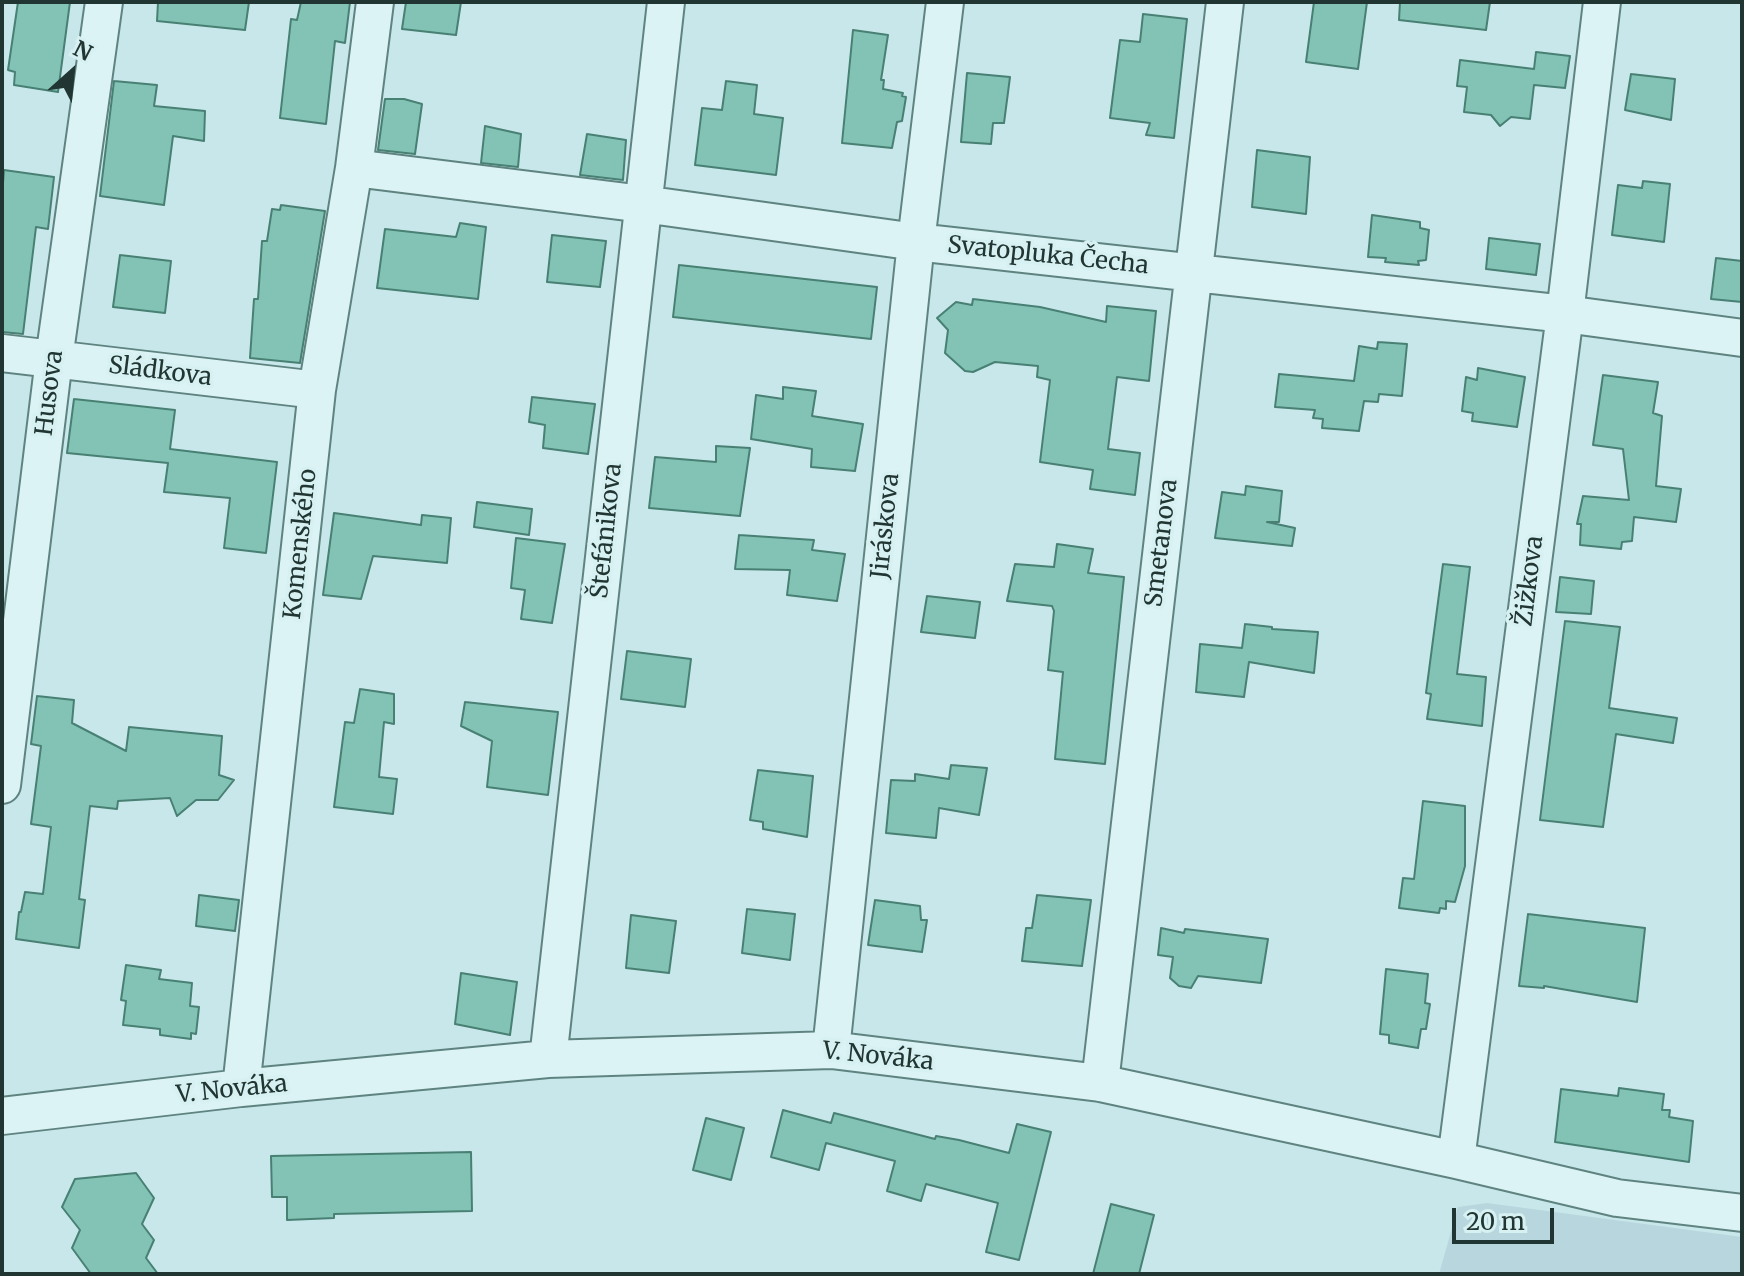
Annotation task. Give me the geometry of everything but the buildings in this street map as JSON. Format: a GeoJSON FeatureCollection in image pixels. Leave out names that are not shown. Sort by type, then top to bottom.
{"type":"FeatureCollection","features":[{"type":"Feature","properties":{"kind":"street","name":"Husova"},"geometry":{"type":"LineString","coordinates":[[2,785],[54,359],[104,2]]}},
{"type":"Feature","properties":{"kind":"street","name":"Komenského"},"geometry":{"type":"LineString","coordinates":[[241,1088],[317,390],[354,168],[375,2]]}},
{"type":"Feature","properties":{"kind":"street","name":"Štefánikova"},"geometry":{"type":"LineString","coordinates":[[548,1059],[666,2]]}},
{"type":"Feature","properties":{"kind":"street","name":"Jiráskova"},"geometry":{"type":"LineString","coordinates":[[831,1050],[916,242],[945,2]]}},
{"type":"Feature","properties":{"kind":"street","name":"Smetanova"},"geometry":{"type":"LineString","coordinates":[[1100,1083],[1225,2]]}},
{"type":"Feature","properties":{"kind":"street","name":"Žižkova"},"geometry":{"type":"LineString","coordinates":[[1456,1160],[1602,2]]}},
{"type":"Feature","properties":{"kind":"street","name":"Svatopluka Čecha"},"geometry":{"type":"LineString","coordinates":[[354,168],[916,242],[1565,314],[1742,338]]}},
{"type":"Feature","properties":{"kind":"street","name":"Sládkova"},"geometry":{"type":"LineString","coordinates":[[2,353],[317,390]]}},
{"type":"Feature","properties":{"kind":"street","name":"V. Nováka"},"geometry":{"type":"LineString","coordinates":[[2,1116],[241,1088],[548,1059],[831,1050],[1100,1083],[1617,1198],[1742,1213]]}},
{"type":"Feature","properties":{"kind":"shaded area"},"geometry":{"type":"Polygon","coordinates":[[[1487,1203],[1742,1237],[1742,1274],[1439,1274],[1458,1207],[1487,1203]]]}}]}
